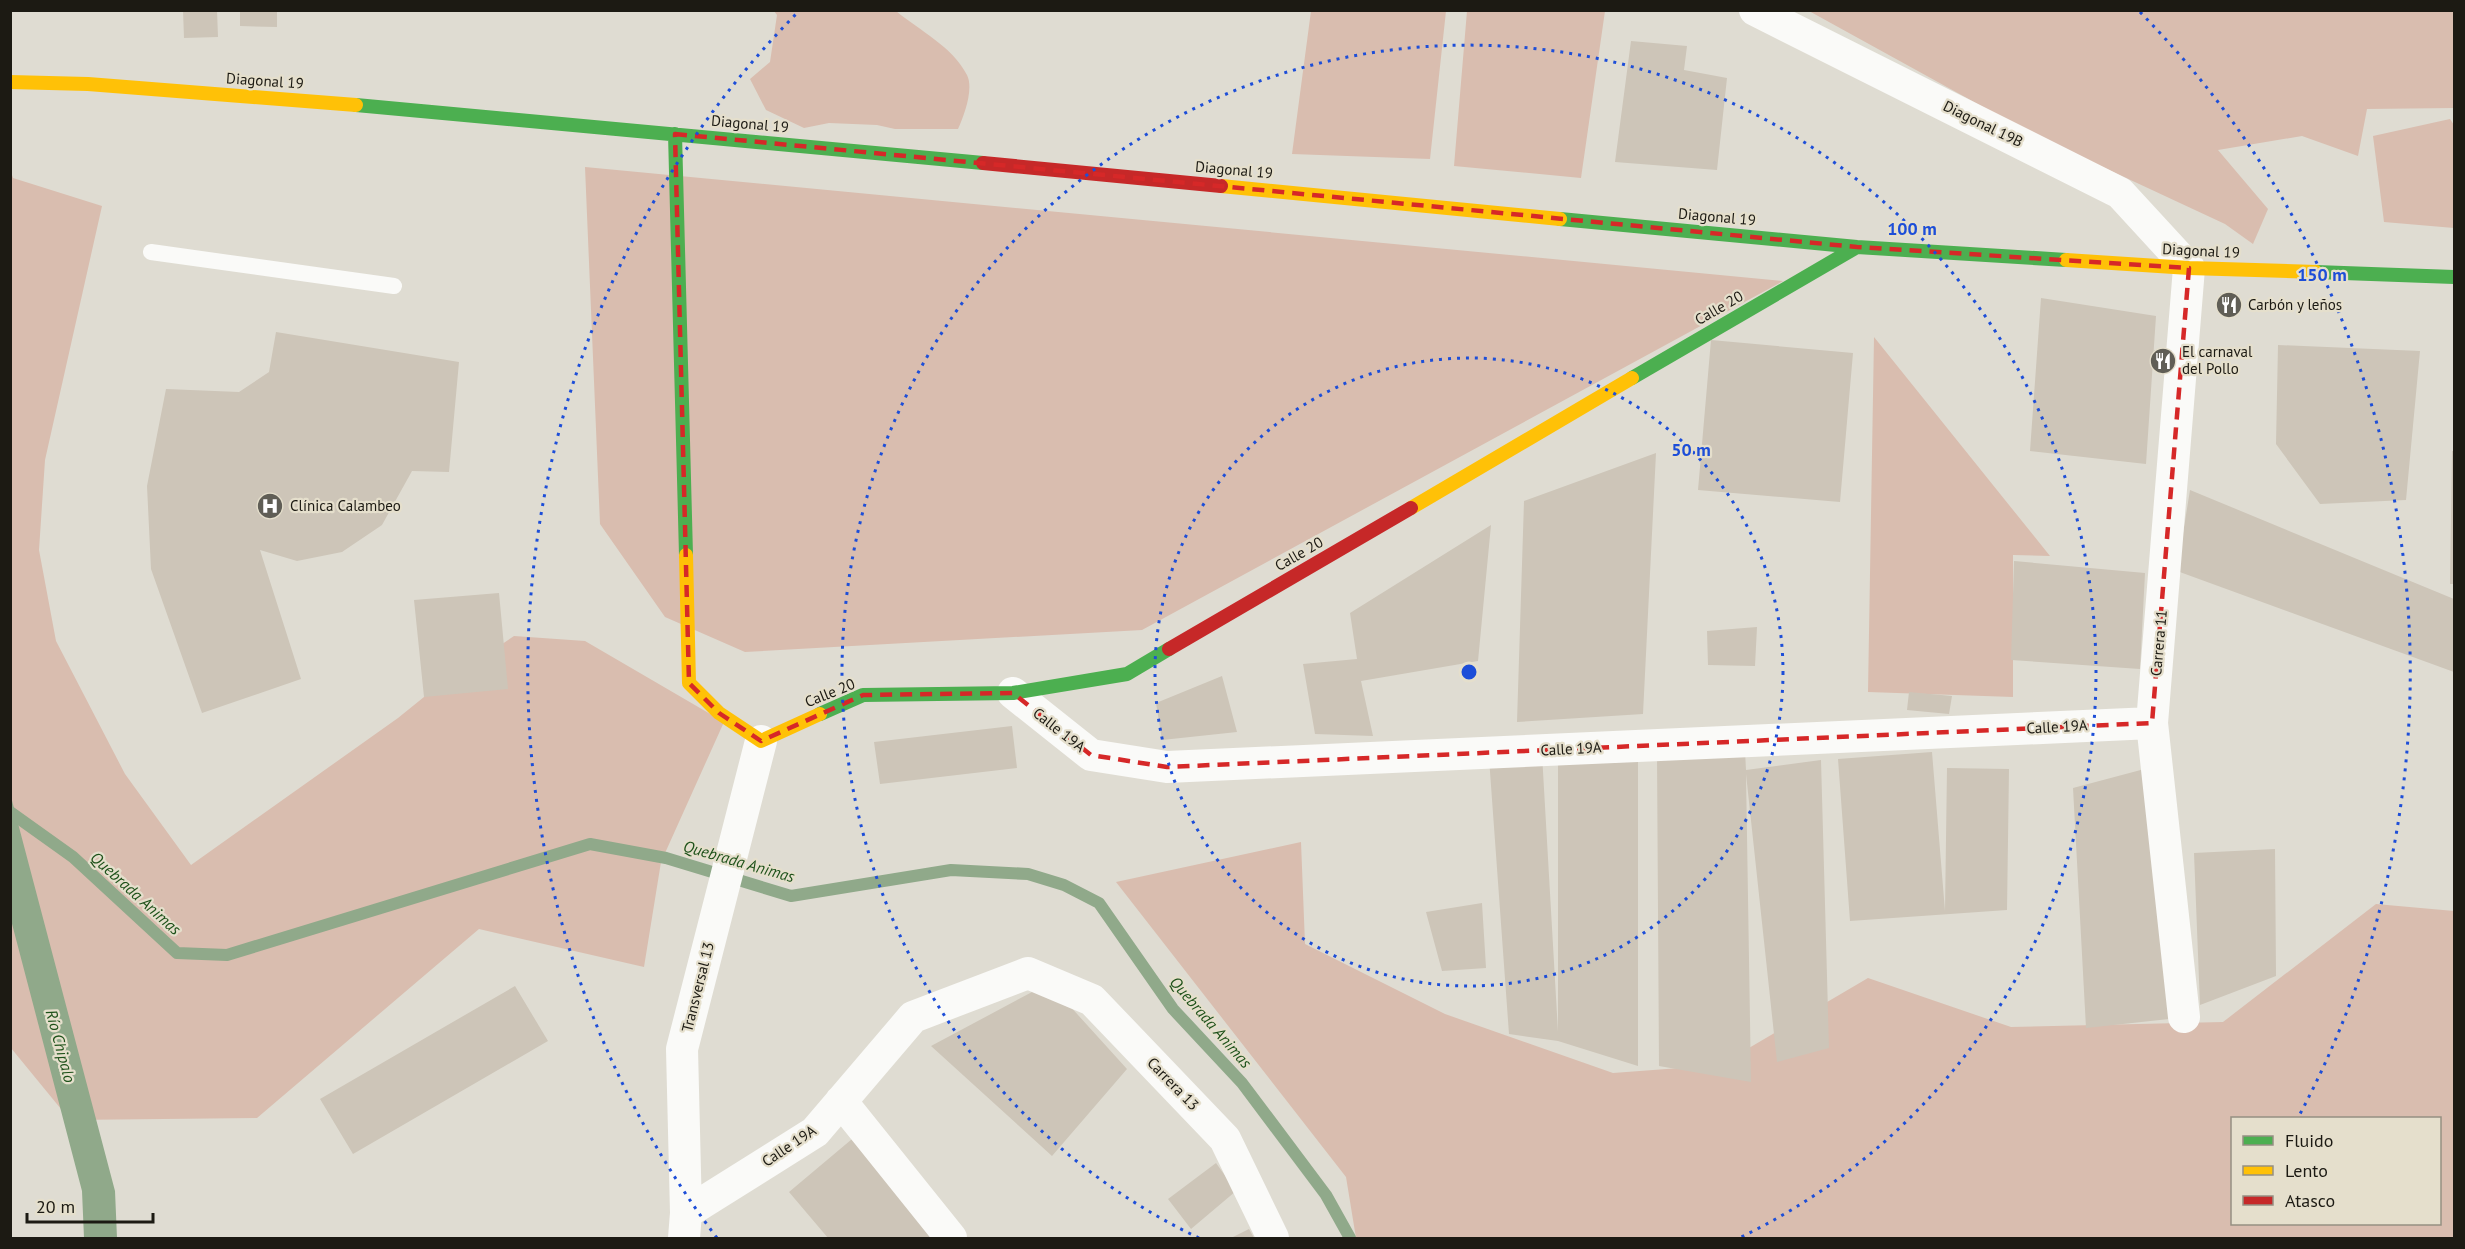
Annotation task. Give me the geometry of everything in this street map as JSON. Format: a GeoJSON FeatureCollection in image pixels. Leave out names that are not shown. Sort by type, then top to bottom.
{"type":"FeatureCollection","features":[{"type":"Feature","properties":{"kind":"street","name":"Diagonal 19B"},"geometry":{"type":"LineString","coordinates":[[1755,10],[2120,193],[2189,268]]}},
{"type":"Feature","properties":{"kind":"street","name":"Diagonal 19"},"geometry":{"type":"LineString","coordinates":[[10,82],[44,82],[375,105],[441,114],[675,134],[1857,247],[2189,268],[2454,277]]}},
{"type":"Feature","properties":{"kind":"street"},"geometry":{"type":"LineString","coordinates":[[675,134],[689,683],[719,714],[761,741]]}},
{"type":"Feature","properties":{"kind":"street","name":"Calle 20"},"geometry":{"type":"LineString","coordinates":[[761,741],[863,695],[1013,693],[1127,674],[1857,247]]}},
{"type":"Feature","properties":{"kind":"street","name":"Carrera 11"},"geometry":{"type":"LineString","coordinates":[[2184,1017],[2152,723],[2189,268]]}},
{"type":"Feature","properties":{"kind":"street","name":"Calle 19A"},"geometry":{"type":"LineString","coordinates":[[1013,693],[1091,755],[1167,767],[2152,723]]}},
{"type":"Feature","properties":{"kind":"street","name":"Transversal 13"},"geometry":{"type":"LineString","coordinates":[[685,1226],[682,1049],[761,741]]}},
{"type":"Feature","properties":{"kind":"street","name":"Calle 19A"},"geometry":{"type":"LineString","coordinates":[[685,1226],[815,1132],[913,1017],[1028,974]]}},
{"type":"Feature","properties":{"kind":"street","name":"Carrera 13"},"geometry":{"type":"LineString","coordinates":[[1028,974],[1092,1000],[1225,1139],[1273,1239]]}},
{"type":"Feature","properties":{"kind":"street"},"geometry":{"type":"LineString","coordinates":[[841,1101],[951,1239]]}},
{"type":"Feature","properties":{"kind":"lane"},"geometry":{"type":"LineString","coordinates":[[151,252],[394,286]]}},
{"type":"Feature","properties":{"kind":"highlighted area"},"geometry":{"type":"Polygon","coordinates":[[[675,134],[1857,247],[2189,268],[2152,723],[1167,767],[1091,755],[1013,693],[863,695],[761,741],[719,713],[689,683],[675,134]]]}},
{"type":"Feature","properties":{"kind":"shaded area"},"geometry":{"type":"Polygon","coordinates":[[[774,11],[896,11],[944,47],[967,75],[969,95],[958,129],[895,129],[877,125],[829,123],[804,128],[766,110],[750,79],[770,62],[777,15],[774,11]]]}},
{"type":"Feature","properties":{"kind":"shaded area"},"geometry":{"type":"Polygon","coordinates":[[[1311,11],[1446,11],[1430,159],[1292,154],[1311,11]]]}},
{"type":"Feature","properties":{"kind":"shaded area"},"geometry":{"type":"Polygon","coordinates":[[[1467,11],[1605,11],[1581,178],[1454,166],[1467,11]]]}},
{"type":"Feature","properties":{"kind":"shaded area"},"geometry":{"type":"Polygon","coordinates":[[[1809,11],[2454,11],[2454,108],[2367,109],[2358,156],[2302,136],[2218,150],[2268,209],[2253,244],[2225,224],[2034,135],[1809,11]]]}},
{"type":"Feature","properties":{"kind":"shaded area"},"geometry":{"type":"Polygon","coordinates":[[[2450,119],[2454,125],[2454,228],[2384,222],[2373,136],[2450,119]]]}},
{"type":"Feature","properties":{"kind":"shaded area"},"geometry":{"type":"Polygon","coordinates":[[[585,167],[1783,281],[1142,630],[745,652],[665,617],[600,524],[585,167]]]}},
{"type":"Feature","properties":{"kind":"shaded area"},"geometry":{"type":"Polygon","coordinates":[[[10,169],[13,178],[102,206],[45,460],[39,550],[56,641],[125,774],[191,865],[398,718],[424,697],[514,636],[585,641],[724,722],[661,862],[644,967],[479,929],[257,1118],[70,1120],[11,1048],[10,169]]]}},
{"type":"Feature","properties":{"kind":"shaded area"},"geometry":{"type":"Polygon","coordinates":[[[1874,337],[2050,556],[2013,555],[2013,697],[1868,692],[1874,337]]]}},
{"type":"Feature","properties":{"kind":"shaded area"},"geometry":{"type":"Polygon","coordinates":[[[1301,842],[1305,944],[1445,1014],[1613,1073],[1720,1065],[1868,978],[2011,1027],[2223,1022],[2376,904],[2454,911],[2454,1238],[1356,1238],[1346,1177],[1116,882],[1301,842]]]}},
{"type":"Feature","properties":{"kind":"water","name":"Río Chipalo"},"geometry":{"type":"Polygon","coordinates":[[[10,793],[115,1191],[117,1238],[84,1238],[82,1191],[11,920],[10,793]]]}},
{"type":"Feature","properties":{"kind":"building"},"geometry":{"type":"Polygon","coordinates":[[[183,10],[217,10],[218,37],[184,38],[183,10]]]}},
{"type":"Feature","properties":{"kind":"building"},"geometry":{"type":"Polygon","coordinates":[[[240,10],[277,10],[277,27],[240,26],[240,10]]]}},
{"type":"Feature","properties":{"kind":"building"},"geometry":{"type":"Polygon","coordinates":[[[1631,41],[1687,46],[1684,70],[1727,78],[1717,170],[1615,162],[1631,41]]]}},
{"type":"Feature","properties":{"kind":"building"},"geometry":{"type":"Polygon","coordinates":[[[2041,298],[2156,316],[2146,464],[2030,451],[2041,298]]]}},
{"type":"Feature","properties":{"kind":"building","name":"Clínica Calambeo"},"geometry":{"type":"Polygon","coordinates":[[[276,332],[459,362],[449,472],[412,471],[382,525],[342,552],[297,561],[260,550],[301,679],[202,713],[151,569],[147,486],[166,389],[239,392],[269,372],[276,332]]]}},
{"type":"Feature","properties":{"kind":"building"},"geometry":{"type":"Polygon","coordinates":[[[1711,340],[1853,353],[1840,502],[1698,490],[1711,340]]]}},
{"type":"Feature","properties":{"kind":"building"},"geometry":{"type":"Polygon","coordinates":[[[2278,345],[2420,351],[2406,500],[2320,504],[2276,444],[2278,345]]]}},
{"type":"Feature","properties":{"kind":"building"},"geometry":{"type":"Polygon","coordinates":[[[2452,451],[2454,451],[2454,584],[2450,584],[2452,451]]]}},
{"type":"Feature","properties":{"kind":"building"},"geometry":{"type":"Polygon","coordinates":[[[1656,453],[1643,714],[1517,722],[1524,501],[1656,453]]]}},
{"type":"Feature","properties":{"kind":"building"},"geometry":{"type":"Polygon","coordinates":[[[2190,490],[2454,599],[2454,672],[2177,571],[2190,490]]]}},
{"type":"Feature","properties":{"kind":"building"},"geometry":{"type":"Polygon","coordinates":[[[1491,525],[1478,661],[1361,681],[1373,736],[1315,734],[1303,664],[1357,659],[1350,613],[1491,525]]]}},
{"type":"Feature","properties":{"kind":"building"},"geometry":{"type":"Polygon","coordinates":[[[2014,561],[2145,573],[2140,669],[2011,660],[2014,561]]]}},
{"type":"Feature","properties":{"kind":"building"},"geometry":{"type":"Polygon","coordinates":[[[499,593],[508,689],[424,697],[414,600],[499,593]]]}},
{"type":"Feature","properties":{"kind":"building"},"geometry":{"type":"Polygon","coordinates":[[[1757,627],[1755,666],[1708,665],[1707,631],[1757,627]]]}},
{"type":"Feature","properties":{"kind":"building"},"geometry":{"type":"Polygon","coordinates":[[[1222,676],[1237,732],[1162,740],[1156,703],[1222,676]]]}},
{"type":"Feature","properties":{"kind":"building"},"geometry":{"type":"Polygon","coordinates":[[[1909,692],[1952,696],[1949,714],[1907,710],[1909,692]]]}},
{"type":"Feature","properties":{"kind":"building"},"geometry":{"type":"Polygon","coordinates":[[[1012,726],[1017,768],[880,784],[874,742],[1012,726]]]}},
{"type":"Feature","properties":{"kind":"building"},"geometry":{"type":"Polygon","coordinates":[[[1558,750],[1638,754],[1638,1066],[1558,1041],[1509,1034],[1489,758],[1542,754],[1558,1032],[1558,750]]]}},
{"type":"Feature","properties":{"kind":"building"},"geometry":{"type":"Polygon","coordinates":[[[1745,751],[1746,770],[1821,760],[1829,1048],[1777,1062],[1746,774],[1751,1082],[1659,1066],[1657,755],[1745,751]]]}},
{"type":"Feature","properties":{"kind":"building"},"geometry":{"type":"Polygon","coordinates":[[[1932,752],[1945,911],[1947,768],[2009,769],[2007,910],[1850,921],[1838,759],[1932,752]]]}},
{"type":"Feature","properties":{"kind":"building"},"geometry":{"type":"Polygon","coordinates":[[[2152,767],[2169,1019],[2086,1028],[2073,788],[2152,767]]]}},
{"type":"Feature","properties":{"kind":"building"},"geometry":{"type":"Polygon","coordinates":[[[2275,849],[2276,976],[2200,1005],[2194,853],[2275,849]]]}},
{"type":"Feature","properties":{"kind":"building"},"geometry":{"type":"Polygon","coordinates":[[[1482,903],[1486,968],[1442,971],[1426,912],[1482,903]]]}},
{"type":"Feature","properties":{"kind":"building"},"geometry":{"type":"Polygon","coordinates":[[[1049,983],[1127,1069],[1052,1156],[931,1046],[1049,983]]]}},
{"type":"Feature","properties":{"kind":"building"},"geometry":{"type":"Polygon","coordinates":[[[515,986],[548,1041],[353,1154],[320,1099],[515,986]]]}},
{"type":"Feature","properties":{"kind":"building"},"geometry":{"type":"Polygon","coordinates":[[[858,1134],[945,1238],[828,1238],[789,1192],[858,1134]]]}},
{"type":"Feature","properties":{"kind":"building"},"geometry":{"type":"Polygon","coordinates":[[[1216,1163],[1236,1191],[1191,1229],[1168,1199],[1216,1163]]]}},
{"type":"Feature","properties":{"kind":"building"},"geometry":{"type":"Polygon","coordinates":[[[1249,1229],[1254,1238],[1231,1238],[1249,1229]]]}},
{"type":"Feature","properties":{"kind":"waterway","name":"Quebrada Animas"},"geometry":{"type":"LineString","coordinates":[[10,812],[73,857],[177,953],[227,955],[590,844],[666,858],[791,896],[951,870],[1028,874],[1064,885],[1099,903],[1173,1009],[1242,1083],[1326,1195],[1350,1238]]}},
{"type":"Feature","properties":{"kind":"traffic: fast"},"geometry":{"type":"LineString","coordinates":[[356,105],[983,163]]}},
{"type":"Feature","properties":{"kind":"traffic: fast"},"geometry":{"type":"LineString","coordinates":[[675,134],[686,555]]}},
{"type":"Feature","properties":{"kind":"traffic: fast"},"geometry":{"type":"LineString","coordinates":[[1560,219],[1857,247],[2066,260]]}},
{"type":"Feature","properties":{"kind":"traffic: fast"},"geometry":{"type":"LineString","coordinates":[[1632,378],[1857,247]]}},
{"type":"Feature","properties":{"kind":"traffic: fast"},"geometry":{"type":"LineString","coordinates":[[2316,272],[2454,277]]}},
{"type":"Feature","properties":{"kind":"traffic: fast"},"geometry":{"type":"LineString","coordinates":[[820,714],[863,695],[1013,693],[1127,674],[1169,649]]}},
{"type":"Feature","properties":{"kind":"traffic: slow"},"geometry":{"type":"LineString","coordinates":[[10,82],[88,84],[356,105]]}},
{"type":"Feature","properties":{"kind":"traffic: slow"},"geometry":{"type":"LineString","coordinates":[[1221,186],[1560,219]]}},
{"type":"Feature","properties":{"kind":"traffic: slow"},"geometry":{"type":"LineString","coordinates":[[2066,260],[2189,268],[2316,272]]}},
{"type":"Feature","properties":{"kind":"traffic: slow"},"geometry":{"type":"LineString","coordinates":[[1411,508],[1632,378]]}},
{"type":"Feature","properties":{"kind":"traffic: slow"},"geometry":{"type":"LineString","coordinates":[[686,555],[689,683],[719,713],[761,741],[820,714]]}},
{"type":"Feature","properties":{"kind":"traffic: jam"},"geometry":{"type":"LineString","coordinates":[[983,163],[1221,186]]}},
{"type":"Feature","properties":{"kind":"traffic: jam"},"geometry":{"type":"LineString","coordinates":[[1169,649],[1411,508]]}},
{"type":"Feature","properties":{"kind":"place","name":"Carbón y leños"},"geometry":{"type":"Point","coordinates":[2229,305]}},
{"type":"Feature","properties":{"kind":"place","name":"El carnaval del Pollo"},"geometry":{"type":"Point","coordinates":[2163,361]}},
{"type":"Feature","properties":{"kind":"place","name":"Clínica Calambeo"},"geometry":{"type":"Point","coordinates":[270,506]}}]}
